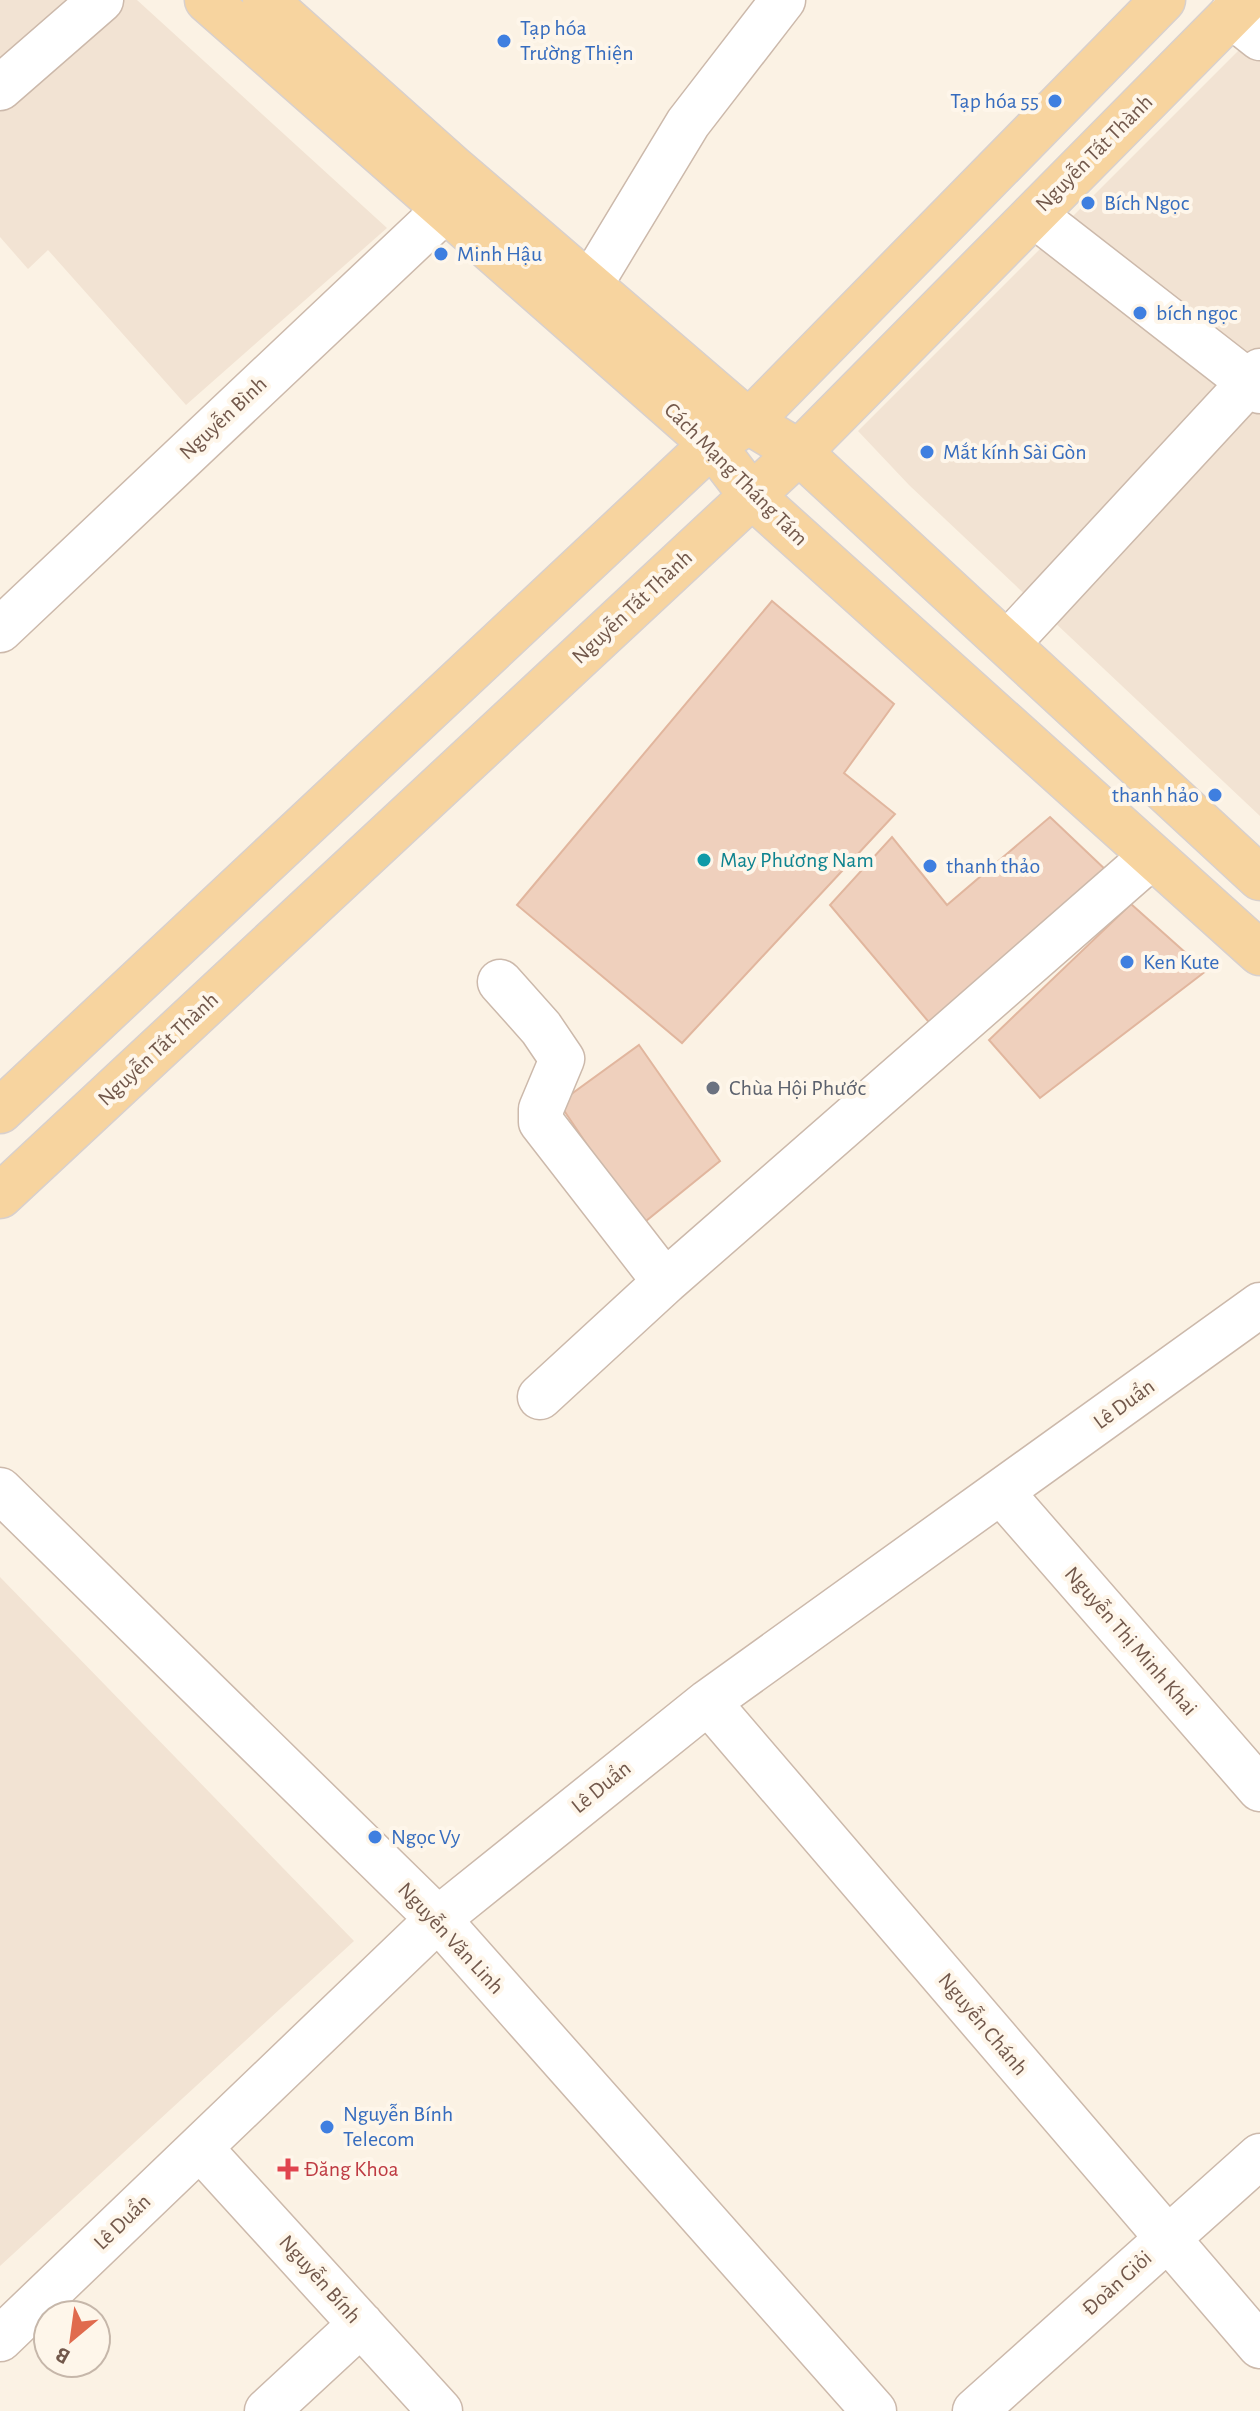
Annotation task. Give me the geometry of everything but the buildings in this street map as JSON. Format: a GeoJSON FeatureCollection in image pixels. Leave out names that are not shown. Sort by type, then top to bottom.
{"type":"FeatureCollection","features":[{"type":"Feature","properties":{"kind":"main road","name":"Cách Mạng Tháng Tám"},"geometry":{"type":"LineString","coordinates":[[207,0],[712,444],[751,495],[1260,953]]}},
{"type":"Feature","properties":{"kind":"main road","name":"Cách Mạng Tháng Tám"},"geometry":{"type":"LineString","coordinates":[[265,0],[452,167],[749,422],[799,452],[1260,878]]}},
{"type":"Feature","properties":{"kind":"main road"},"geometry":{"type":"LineString","coordinates":[[0,1111],[712,444],[749,422],[1163,0]]}},
{"type":"Feature","properties":{"kind":"main road","name":"Nguyễn Tất Thành"},"geometry":{"type":"LineString","coordinates":[[0,1196],[799,452],[1034,215],[1246,18]]}},
{"type":"Feature","properties":{"kind":"street"},"geometry":{"type":"LineString","coordinates":[[0,88],[101,0]]}},
{"type":"Feature","properties":{"kind":"street"},"geometry":{"type":"LineString","coordinates":[[590,285],[688,123],[783,0]]}},
{"type":"Feature","properties":{"kind":"street","name":"Nguyễn Bình"},"geometry":{"type":"LineString","coordinates":[[0,630],[447,208]]}},
{"type":"Feature","properties":{"kind":"street"},"geometry":{"type":"LineString","coordinates":[[1008,643],[1257,381],[1034,215]]}},
{"type":"Feature","properties":{"kind":"street"},"geometry":{"type":"LineString","coordinates":[[540,1397],[665,1282],[1151,857]]}},
{"type":"Feature","properties":{"kind":"street"},"geometry":{"type":"LineString","coordinates":[[500,982],[541,1028],[562,1059],[541,1109],[541,1122],[665,1282]]}},
{"type":"Feature","properties":{"kind":"street","name":"Lê Duẩn"},"geometry":{"type":"LineString","coordinates":[[0,2339],[438,1919],[708,1702],[1260,1305]]}},
{"type":"Feature","properties":{"kind":"street","name":"Nguyễn Văn Linh"},"geometry":{"type":"LineString","coordinates":[[0,1490],[438,1919],[874,2411]]}},
{"type":"Feature","properties":{"kind":"street","name":"Nguyễn Thị Minh Khai"},"geometry":{"type":"LineString","coordinates":[[1002,1493],[1260,1789]]}},
{"type":"Feature","properties":{"kind":"street","name":"Nguyễn Chánh"},"geometry":{"type":"LineString","coordinates":[[708,1702],[1260,2346]]}},
{"type":"Feature","properties":{"kind":"street","name":"Nguyễn Bính"},"geometry":{"type":"LineString","coordinates":[[200,2148],[440,2411]]}},
{"type":"Feature","properties":{"kind":"street","name":"Đoàn Giỏi"},"geometry":{"type":"LineString","coordinates":[[975,2411],[1260,2156]]}},
{"type":"Feature","properties":{"kind":"street"},"geometry":{"type":"LineString","coordinates":[[267,2411],[361,2324]]}},
{"type":"Feature","properties":{"kind":"shaded area"},"geometry":{"type":"Polygon","coordinates":[[[0,0],[137,0],[387,228],[186,405],[48,250],[28,269],[0,237],[0,0]]]}},
{"type":"Feature","properties":{"kind":"shaded area"},"geometry":{"type":"Polygon","coordinates":[[[1260,29],[1260,816],[909,485],[858,431],[1260,29]]]}},
{"type":"Feature","properties":{"kind":"shaded area"},"geometry":{"type":"Polygon","coordinates":[[[0,1577],[354,1941],[0,2266],[0,1577]]]}},
{"type":"Feature","properties":{"kind":"place","name":"Tạp hóa Trường Thiện"},"geometry":{"type":"Point","coordinates":[504,41]}},
{"type":"Feature","properties":{"kind":"place","name":"Tạp hóa 55"},"geometry":{"type":"Point","coordinates":[1055,101]}},
{"type":"Feature","properties":{"kind":"place","name":"Bích Ngọc"},"geometry":{"type":"Point","coordinates":[1088,203]}},
{"type":"Feature","properties":{"kind":"place","name":"Minh Hậu"},"geometry":{"type":"Point","coordinates":[441,254]}},
{"type":"Feature","properties":{"kind":"place","name":"bích ngọc"},"geometry":{"type":"Point","coordinates":[1140,313]}},
{"type":"Feature","properties":{"kind":"place","name":"Mắt kính Sài Gòn"},"geometry":{"type":"Point","coordinates":[927,452]}},
{"type":"Feature","properties":{"kind":"place","name":"thanh hảo"},"geometry":{"type":"Point","coordinates":[1215,795]}},
{"type":"Feature","properties":{"kind":"place","name":"May Phương Nam"},"geometry":{"type":"Point","coordinates":[704,860]}},
{"type":"Feature","properties":{"kind":"place","name":"thanh thảo"},"geometry":{"type":"Point","coordinates":[930,866]}},
{"type":"Feature","properties":{"kind":"place","name":"Ken Kute"},"geometry":{"type":"Point","coordinates":[1127,962]}},
{"type":"Feature","properties":{"kind":"place","name":"Chùa Hội Phước"},"geometry":{"type":"Point","coordinates":[713,1088]}},
{"type":"Feature","properties":{"kind":"place","name":"Ngọc Vy"},"geometry":{"type":"Point","coordinates":[375,1837]}},
{"type":"Feature","properties":{"kind":"place","name":"Nguyễn Bính Telecom"},"geometry":{"type":"Point","coordinates":[327,2127]}},
{"type":"Feature","properties":{"kind":"place","name":"Đăng Khoa"},"geometry":{"type":"Point","coordinates":[288,2169]}}]}
